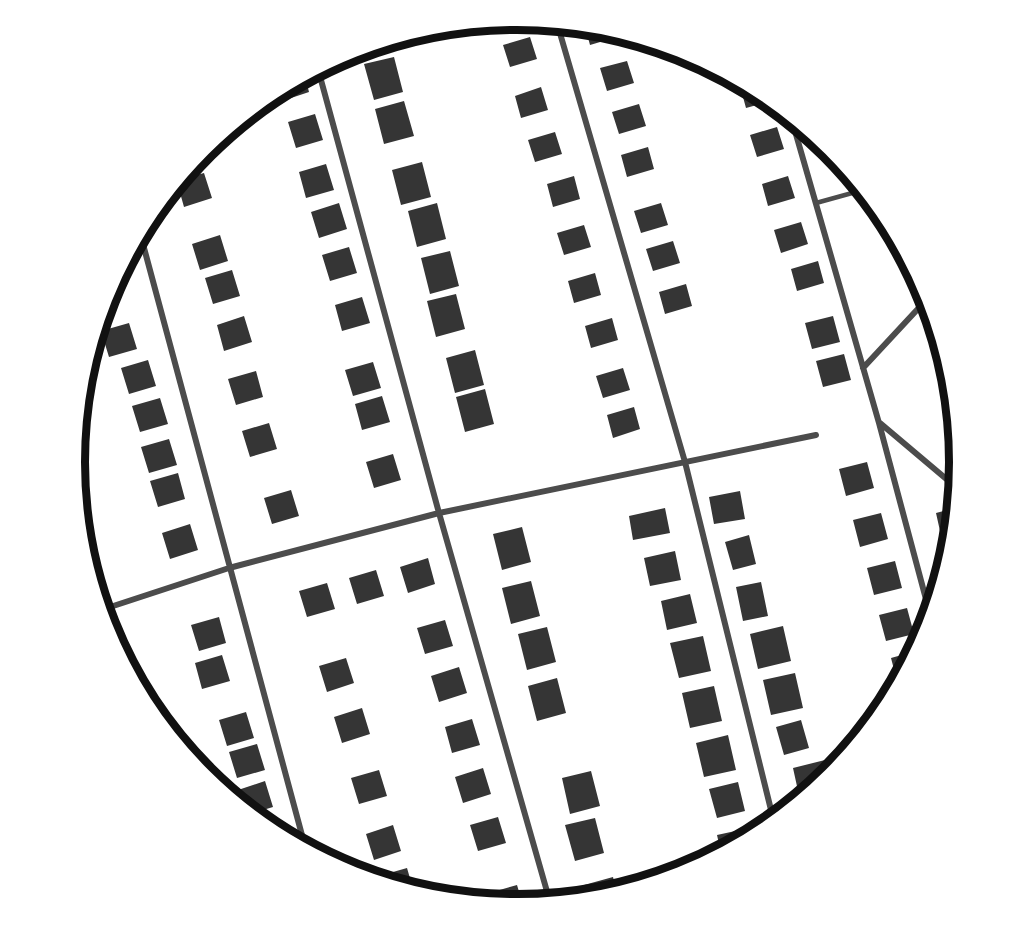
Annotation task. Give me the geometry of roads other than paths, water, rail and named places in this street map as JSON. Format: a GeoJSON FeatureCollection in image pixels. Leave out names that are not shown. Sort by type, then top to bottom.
{"type":"FeatureCollection","features":[{"type":"Feature","properties":{"kind":"street"},"geometry":{"type":"LineString","coordinates":[[560,33],[685,462],[772,812]]}},
{"type":"Feature","properties":{"kind":"street"},"geometry":{"type":"LineString","coordinates":[[320,78],[548,894]]}},
{"type":"Feature","properties":{"kind":"street"},"geometry":{"type":"LineString","coordinates":[[794,131],[879,423],[927,602]]}},
{"type":"Feature","properties":{"kind":"street"},"geometry":{"type":"LineString","coordinates":[[143,244],[303,838]]}},
{"type":"Feature","properties":{"kind":"street"},"geometry":{"type":"LineString","coordinates":[[863,368],[920,306]]}},
{"type":"Feature","properties":{"kind":"street"},"geometry":{"type":"LineString","coordinates":[[879,423],[949,482]]}},
{"type":"Feature","properties":{"kind":"street"},"geometry":{"type":"LineString","coordinates":[[109,607],[230,568],[440,513],[816,435]]}},
{"type":"Feature","properties":{"kind":"lane"},"geometry":{"type":"LineString","coordinates":[[816,203],[854,191]]}}]}
